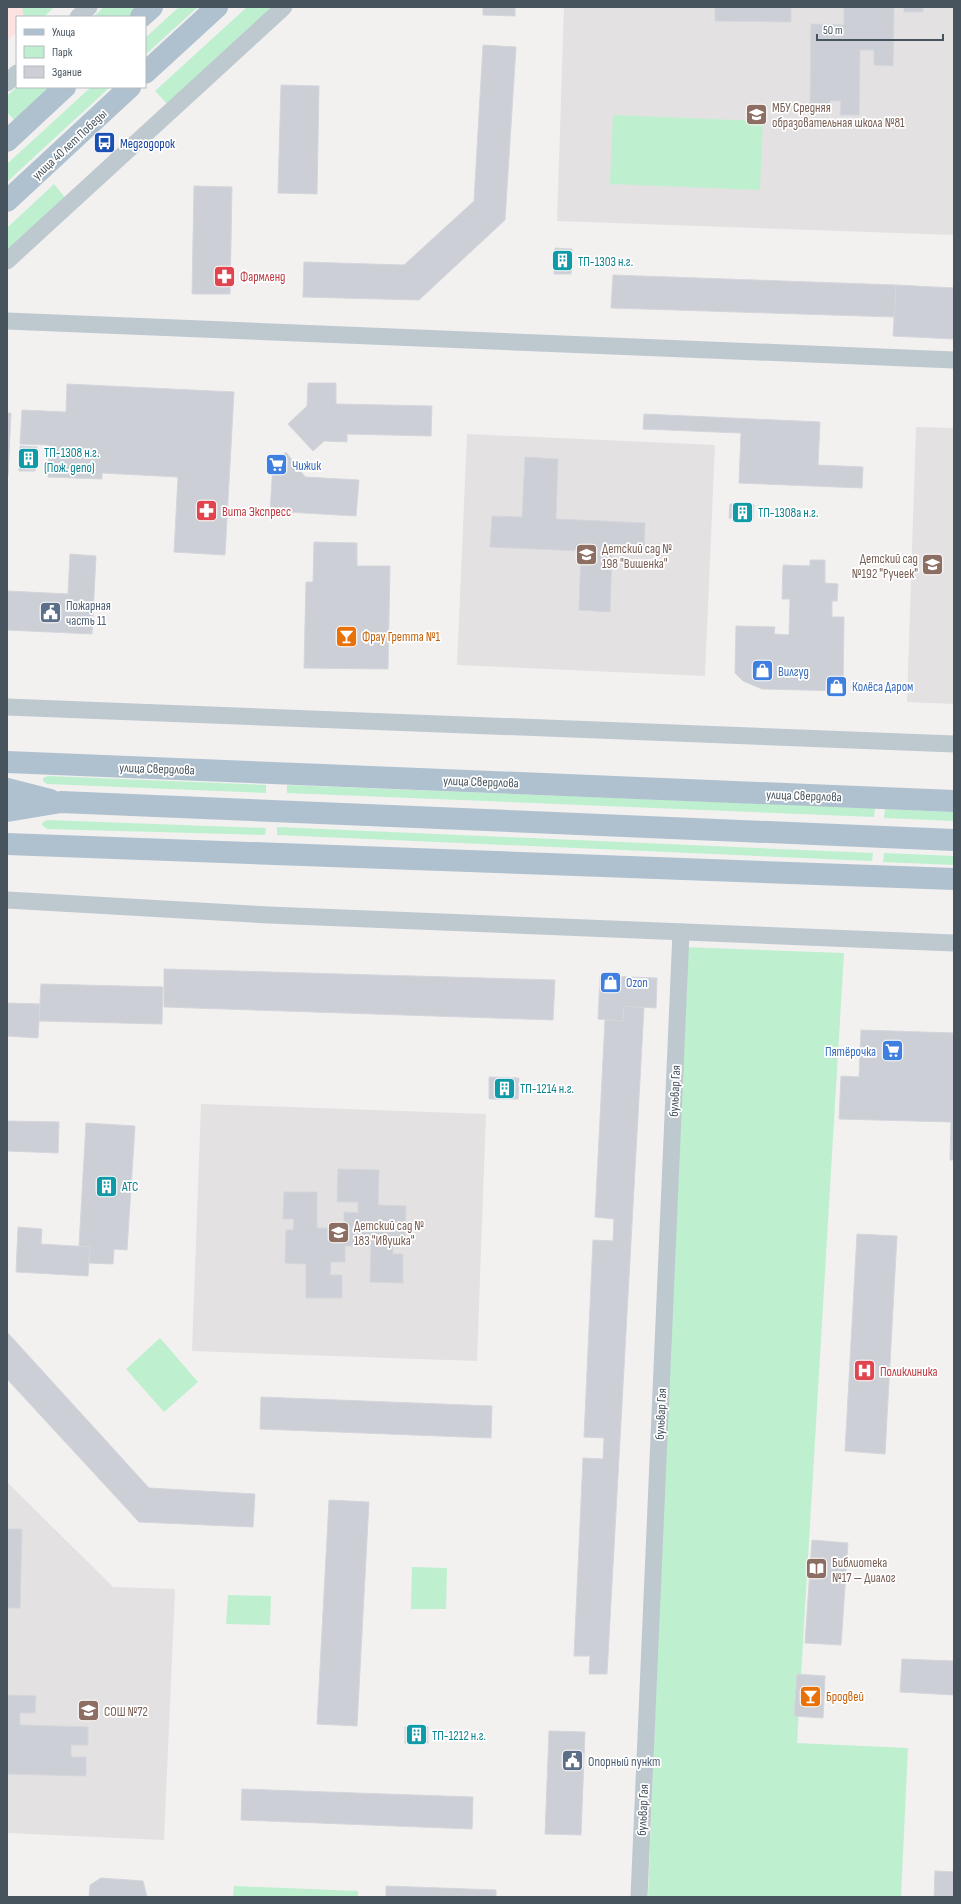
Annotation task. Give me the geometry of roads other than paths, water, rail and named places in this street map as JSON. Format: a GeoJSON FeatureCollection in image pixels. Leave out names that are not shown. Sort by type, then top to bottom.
{"type":"FeatureCollection","features":[{"type":"Feature","properties":{"kind":"main road"},"geometry":{"type":"LineString","coordinates":[[142,16],[152,7]]}},
{"type":"Feature","properties":{"kind":"main road"},"geometry":{"type":"LineString","coordinates":[[146,73],[217,7]]}},
{"type":"Feature","properties":{"kind":"main road"},"geometry":{"type":"LineString","coordinates":[[7,141],[64,88]]}},
{"type":"Feature","properties":{"kind":"main road","name":"улица 40 лет Победы"},"geometry":{"type":"LineString","coordinates":[[7,201],[129,88]]}},
{"type":"Feature","properties":{"kind":"main road","name":"улица Свердлова"},"geometry":{"type":"LineString","coordinates":[[7,762],[954,801]]}},
{"type":"Feature","properties":{"kind":"main road"},"geometry":{"type":"LineString","coordinates":[[7,789],[61,802],[954,840]]}},
{"type":"Feature","properties":{"kind":"main road"},"geometry":{"type":"LineString","coordinates":[[7,811],[61,802]]}},
{"type":"Feature","properties":{"kind":"main road"},"geometry":{"type":"LineString","coordinates":[[7,844],[954,879]]}},
{"type":"Feature","properties":{"kind":"street"},"geometry":{"type":"LineString","coordinates":[[79,16],[89,7]]}},
{"type":"Feature","properties":{"kind":"street"},"geometry":{"type":"LineString","coordinates":[[7,261],[284,7]]}},
{"type":"Feature","properties":{"kind":"street"},"geometry":{"type":"LineString","coordinates":[[7,82],[16,74]]}},
{"type":"Feature","properties":{"kind":"street"},"geometry":{"type":"LineString","coordinates":[[7,321],[954,360]]}},
{"type":"Feature","properties":{"kind":"street"},"geometry":{"type":"LineString","coordinates":[[7,707],[954,744]]}},
{"type":"Feature","properties":{"kind":"street"},"geometry":{"type":"LineString","coordinates":[[7,900],[269,915],[954,943]]}},
{"type":"Feature","properties":{"kind":"street","name":"бульвар Гая"},"geometry":{"type":"LineString","coordinates":[[639,1897],[681,932]]}},
{"type":"Feature","properties":{"kind":"place","name":"МБУ Средняя образовательная школа №81"},"geometry":{"type":"Point","coordinates":[757,114]}},
{"type":"Feature","properties":{"kind":"place","name":"Медгодорок"},"geometry":{"type":"Point","coordinates":[104,143]}},
{"type":"Feature","properties":{"kind":"place","name":"ТП-1303 н.г."},"geometry":{"type":"Point","coordinates":[563,261]}},
{"type":"Feature","properties":{"kind":"place","name":"Фармленд"},"geometry":{"type":"Point","coordinates":[224,276]}},
{"type":"Feature","properties":{"kind":"place","name":"ТП-1308 н.г. (Пож. депо)"},"geometry":{"type":"Point","coordinates":[28,459]}},
{"type":"Feature","properties":{"kind":"place","name":"Чижик"},"geometry":{"type":"Point","coordinates":[277,465]}},
{"type":"Feature","properties":{"kind":"place","name":"Вита Экспресс"},"geometry":{"type":"Point","coordinates":[206,511]}},
{"type":"Feature","properties":{"kind":"place","name":"ТП-1308а н.г."},"geometry":{"type":"Point","coordinates":[742,512]}},
{"type":"Feature","properties":{"kind":"place","name":"Детский сад № 198 \"Вишенка\""},"geometry":{"type":"Point","coordinates":[586,555]}},
{"type":"Feature","properties":{"kind":"place","name":"Детский сад №192 \"Ручеек\""},"geometry":{"type":"Point","coordinates":[933,565]}},
{"type":"Feature","properties":{"kind":"place","name":"Пожарная часть 11"},"geometry":{"type":"Point","coordinates":[50,612]}},
{"type":"Feature","properties":{"kind":"place","name":"Фрау Гретта №1"},"geometry":{"type":"Point","coordinates":[347,636]}},
{"type":"Feature","properties":{"kind":"place","name":"Вилгуд"},"geometry":{"type":"Point","coordinates":[762,671]}},
{"type":"Feature","properties":{"kind":"place","name":"Колёса Даром"},"geometry":{"type":"Point","coordinates":[837,686]}},
{"type":"Feature","properties":{"kind":"place","name":"Ozon"},"geometry":{"type":"Point","coordinates":[611,982]}},
{"type":"Feature","properties":{"kind":"place","name":"Пятёрочка"},"geometry":{"type":"Point","coordinates":[892,1051]}},
{"type":"Feature","properties":{"kind":"place","name":"ТП-1214 н.г."},"geometry":{"type":"Point","coordinates":[504,1088]}},
{"type":"Feature","properties":{"kind":"place","name":"АТС"},"geometry":{"type":"Point","coordinates":[107,1186]}},
{"type":"Feature","properties":{"kind":"place","name":"Детский сад № 183 \"Ивушка\""},"geometry":{"type":"Point","coordinates":[339,1232]}},
{"type":"Feature","properties":{"kind":"place","name":"Поликлиника"},"geometry":{"type":"Point","coordinates":[864,1371]}},
{"type":"Feature","properties":{"kind":"place","name":"Библиотека №17 — Диалог"},"geometry":{"type":"Point","coordinates":[817,1569]}},
{"type":"Feature","properties":{"kind":"place","name":"Бродвей"},"geometry":{"type":"Point","coordinates":[810,1696]}},
{"type":"Feature","properties":{"kind":"place","name":"СОШ №72"},"geometry":{"type":"Point","coordinates":[89,1711]}},
{"type":"Feature","properties":{"kind":"place","name":"ТП-1212 н.г."},"geometry":{"type":"Point","coordinates":[416,1735]}},
{"type":"Feature","properties":{"kind":"place","name":"Опорный пункт"},"geometry":{"type":"Point","coordinates":[572,1761]}}]}
